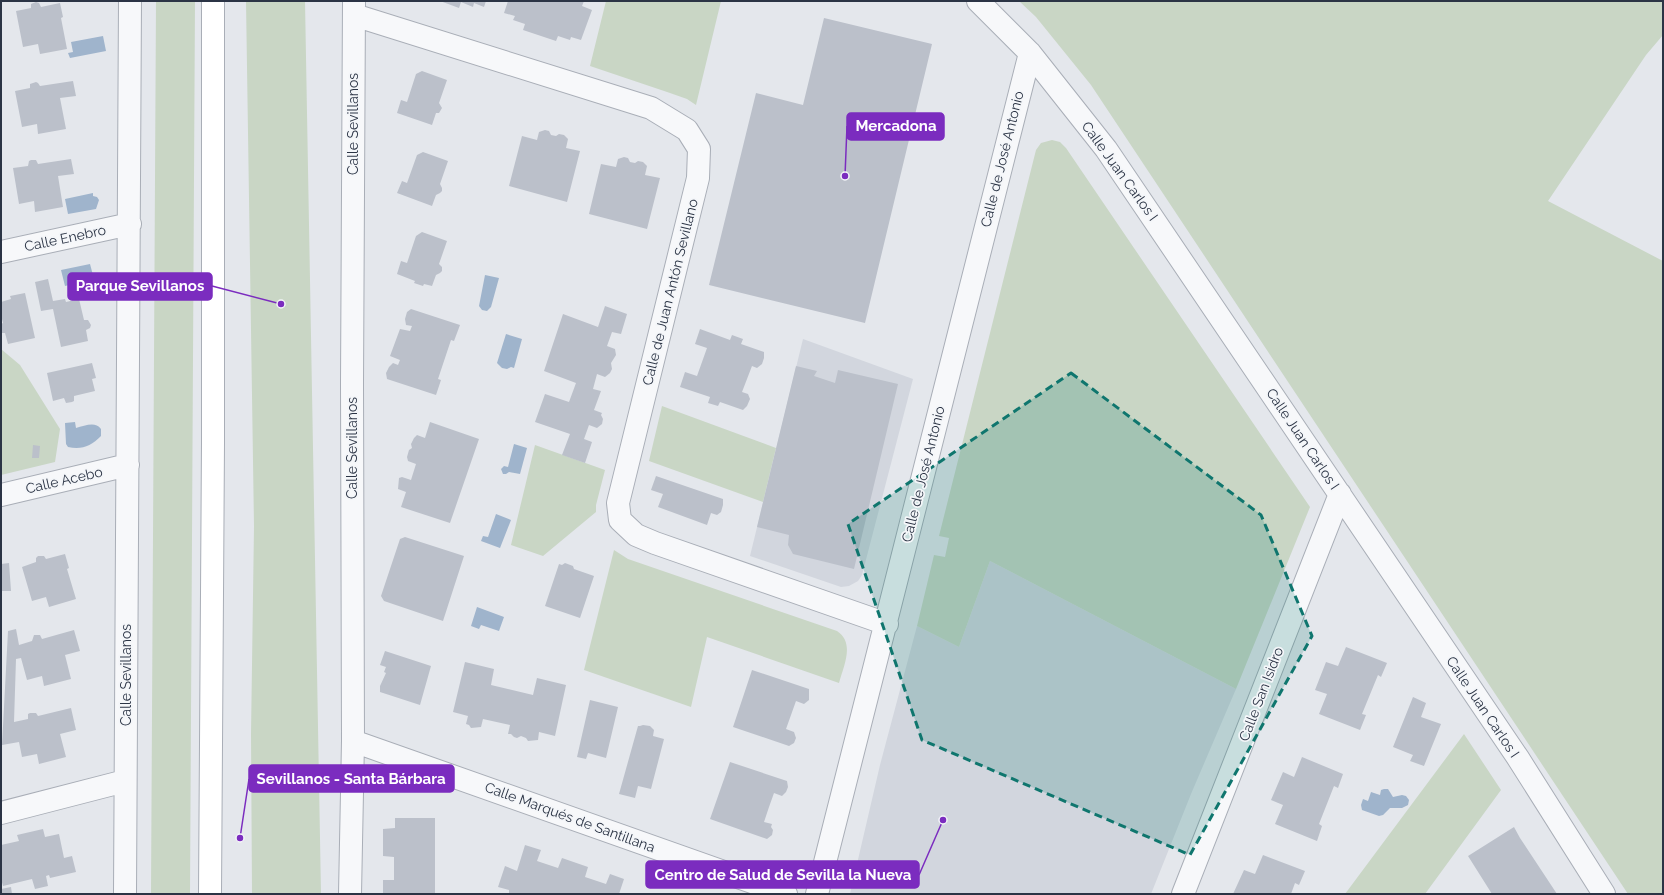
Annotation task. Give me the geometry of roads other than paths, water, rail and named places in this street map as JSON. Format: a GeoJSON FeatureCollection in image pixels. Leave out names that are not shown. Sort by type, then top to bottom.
{"type":"FeatureCollection","features":[{"type":"Feature","properties":{"kind":"main road"},"geometry":{"type":"LineString","coordinates":[[210,894],[213,451],[213,1]]}},
{"type":"Feature","properties":{"kind":"street","name":"Calle Sevillanos"},"geometry":{"type":"LineString","coordinates":[[125,894],[130,224],[130,1]]}},
{"type":"Feature","properties":{"kind":"street","name":"Calle Juan Carlos I"},"geometry":{"type":"LineString","coordinates":[[978,1],[1030,53],[1106,149],[1518,758],[1604,894]]}},
{"type":"Feature","properties":{"kind":"street","name":"Calle Sevillanos"},"geometry":{"type":"LineString","coordinates":[[350,894],[353,741],[352,384],[354,8]]}},
{"type":"Feature","properties":{"kind":"street","name":"Calle de Juan Antón Sevillano"},"geometry":{"type":"LineString","coordinates":[[354,8],[650,108],[686,130],[699,149],[698,178],[618,504],[620,520],[636,534],[655,543],[887,624]]}},
{"type":"Feature","properties":{"kind":"street","name":"Calle de José Antonio"},"geometry":{"type":"LineString","coordinates":[[817,894],[887,624],[951,358],[1030,53]]}},
{"type":"Feature","properties":{"kind":"street","name":"Calle Enebro"},"geometry":{"type":"LineString","coordinates":[[1,252],[130,224]]}},
{"type":"Feature","properties":{"kind":"street","name":"Calle Acebo"},"geometry":{"type":"LineString","coordinates":[[1,495],[128,465]]}},
{"type":"Feature","properties":{"kind":"street","name":"Calle San Isidro"},"geometry":{"type":"LineString","coordinates":[[1183,894],[1340,494]]}},
{"type":"Feature","properties":{"kind":"street","name":"Calle Marqués de Santillana"},"geometry":{"type":"LineString","coordinates":[[353,741],[786,894]]}},
{"type":"Feature","properties":{"kind":"street"},"geometry":{"type":"LineString","coordinates":[[1,813],[125,781]]}},
{"type":"Feature","properties":{"kind":"water"},"geometry":{"type":"Polygon","coordinates":[[[103,36],[106,51],[70,58],[68,53],[73,52],[71,42],[103,36]]]}},
{"type":"Feature","properties":{"kind":"water"},"geometry":{"type":"Polygon","coordinates":[[[93,193],[93,196],[97,197],[99,200],[96,209],[68,214],[65,199],[93,193]]]}},
{"type":"Feature","properties":{"kind":"water"},"geometry":{"type":"Polygon","coordinates":[[[90,264],[94,279],[65,286],[61,270],[90,264]]]}},
{"type":"Feature","properties":{"kind":"water"},"geometry":{"type":"Polygon","coordinates":[[[485,275],[499,278],[491,307],[487,311],[482,310],[479,306],[485,275]]]}},
{"type":"Feature","properties":{"kind":"water"},"geometry":{"type":"Polygon","coordinates":[[[506,334],[522,339],[514,368],[511,367],[507,369],[502,368],[497,363],[506,334]]]}},
{"type":"Feature","properties":{"kind":"water"},"geometry":{"type":"Polygon","coordinates":[[[75,422],[76,428],[96,425],[101,429],[101,436],[86,446],[78,448],[68,447],[66,444],[65,423],[75,422]]]}},
{"type":"Feature","properties":{"kind":"water"},"geometry":{"type":"Polygon","coordinates":[[[514,444],[527,448],[520,474],[509,472],[503,474],[501,469],[504,466],[508,467],[514,444]]]}},
{"type":"Feature","properties":{"kind":"water"},"geometry":{"type":"Polygon","coordinates":[[[496,514],[511,520],[500,548],[481,541],[483,536],[488,537],[496,514]]]}},
{"type":"Feature","properties":{"kind":"water"},"geometry":{"type":"Polygon","coordinates":[[[477,607],[504,617],[499,631],[481,625],[479,629],[471,626],[477,607]]]}},
{"type":"Feature","properties":{"kind":"water"},"geometry":{"type":"Polygon","coordinates":[[[1388,789],[1393,797],[1402,795],[1406,796],[1409,800],[1408,805],[1402,808],[1390,808],[1383,815],[1379,816],[1362,810],[1361,805],[1363,799],[1368,801],[1371,792],[1380,795],[1381,790],[1388,789]]]}},
{"type":"Feature","properties":{"kind":"place","name":"Mercadona"},"geometry":{"type":"Point","coordinates":[845,176]}},
{"type":"Feature","properties":{"kind":"place","name":"Parque Sevillanos"},"geometry":{"type":"Point","coordinates":[281,304]}},
{"type":"Feature","properties":{"kind":"place","name":"Centro de Salud de Sevilla la Nueva"},"geometry":{"type":"Point","coordinates":[943,820]}},
{"type":"Feature","properties":{"kind":"place","name":"Sevillanos - Santa Bárbara"},"geometry":{"type":"Point","coordinates":[240,838]}}]}
